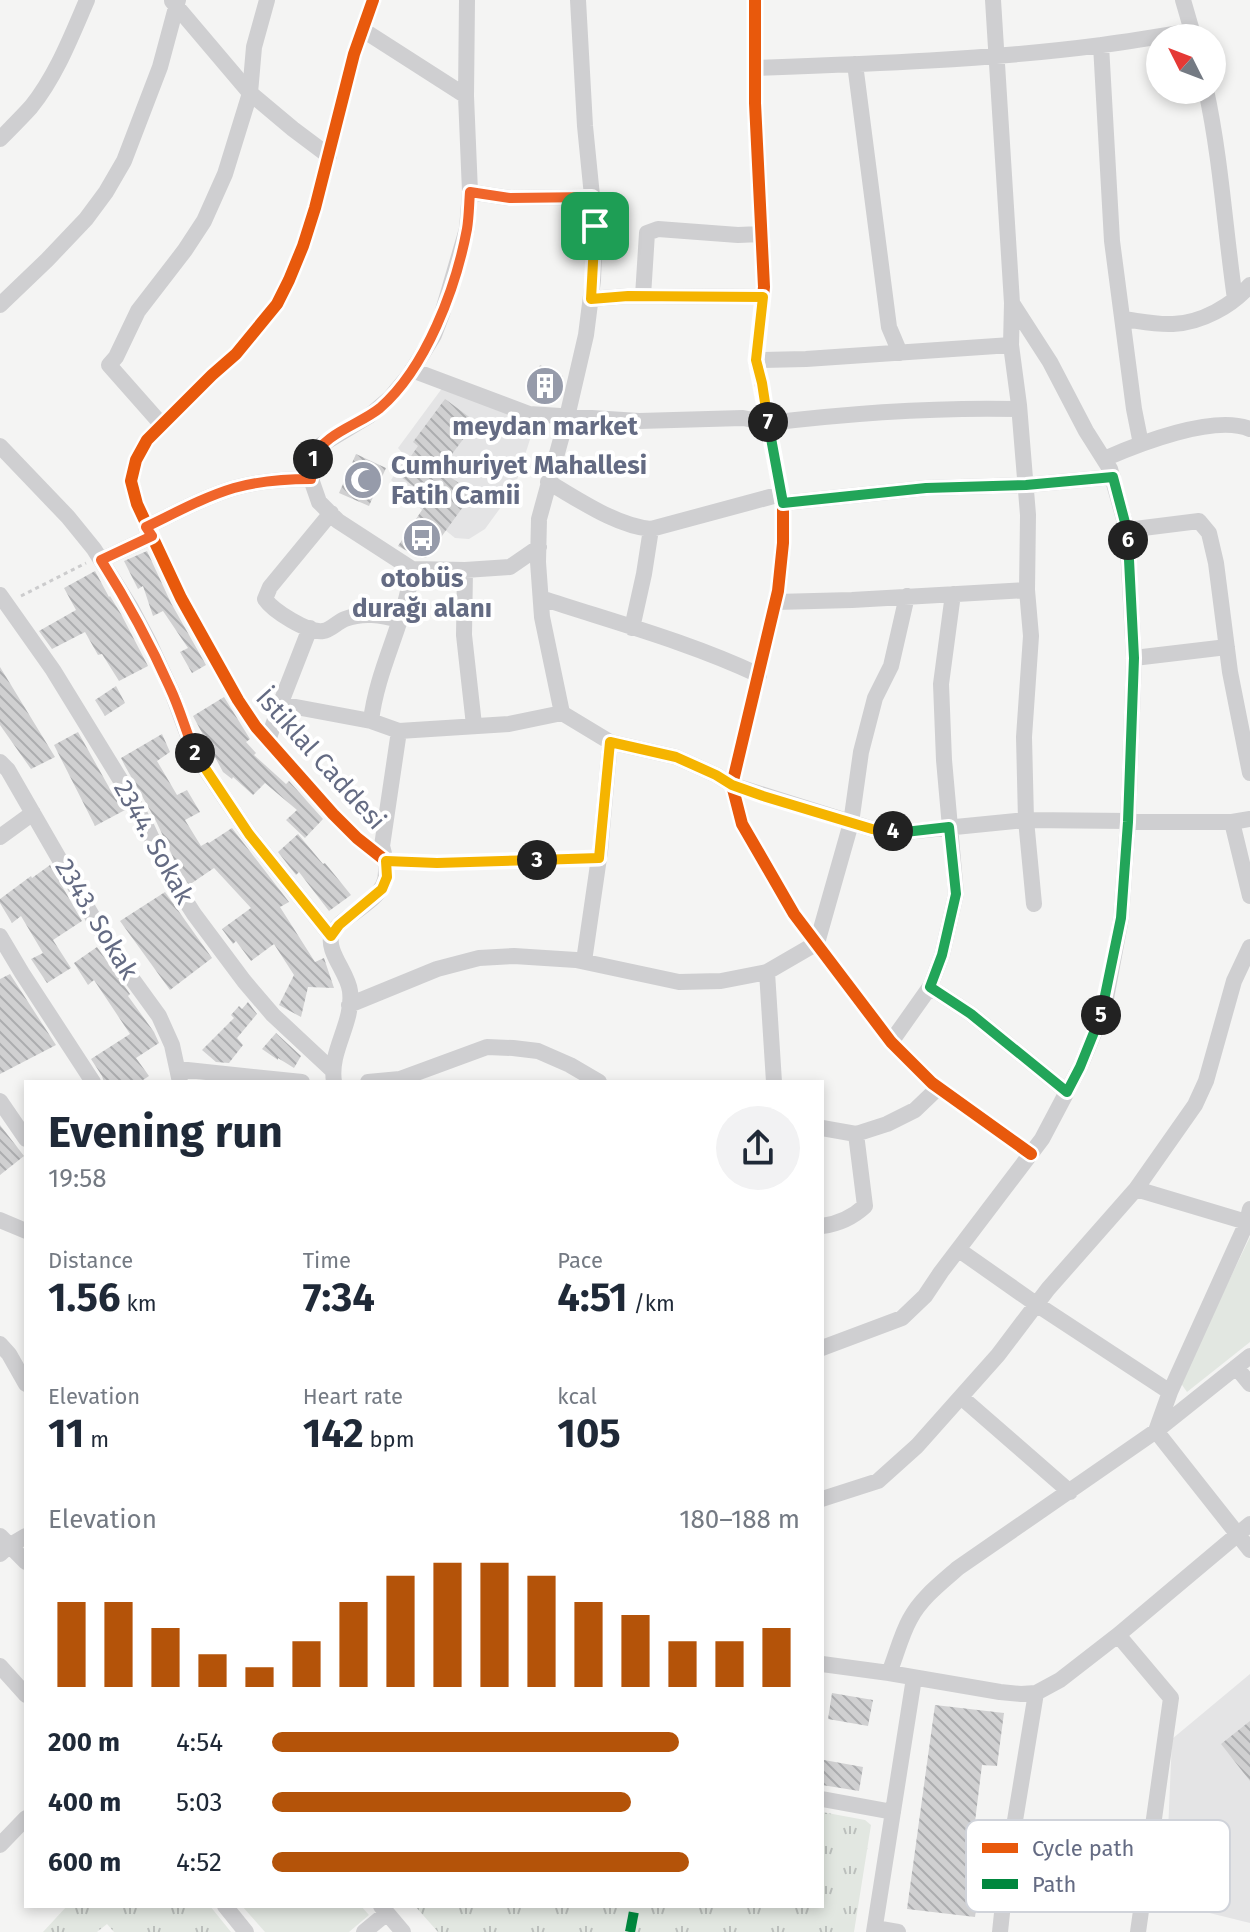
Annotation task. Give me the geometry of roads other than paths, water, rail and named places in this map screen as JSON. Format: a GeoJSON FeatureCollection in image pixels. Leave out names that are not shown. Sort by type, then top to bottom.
{"type":"FeatureCollection","features":[{"type":"Feature","properties":{"kind":"street"},"geometry":{"type":"LineString","coordinates":[[0,139],[32,106],[49,79],[87,0]]}},
{"type":"Feature","properties":{"kind":"street"},"geometry":{"type":"LineString","coordinates":[[162,425],[109,365],[138,311],[204,221],[225,174],[250,93],[254,47],[267,0]]}},
{"type":"Feature","properties":{"kind":"street","name":"İstiklal Caddesi"},"geometry":{"type":"LineString","coordinates":[[373,0],[350,66],[329,156],[303,246],[277,304],[236,354],[147,440],[136,460],[131,481],[137,504],[181,598],[256,727],[333,814],[386,861],[437,863],[599,858]]}},
{"type":"Feature","properties":{"kind":"street"},"geometry":{"type":"LineString","coordinates":[[467,0],[466,96],[470,192],[467,229],[442,314],[434,335],[390,398],[369,416],[321,445],[313,456],[311,479],[319,502],[338,521],[412,569],[510,567],[539,547]]}},
{"type":"Feature","properties":{"kind":"street"},"geometry":{"type":"LineString","coordinates":[[562,713],[542,617],[539,519],[567,417],[591,299],[595,226],[585,126],[578,0]]}},
{"type":"Feature","properties":{"kind":"street"},"geometry":{"type":"LineString","coordinates":[[755,0],[764,287],[756,360],[782,499],[783,543],[776,602],[732,785],[742,824],[794,914],[891,1042],[938,1088],[1031,1154]]}},
{"type":"Feature","properties":{"kind":"street"},"geometry":{"type":"LineString","coordinates":[[993,0],[1012,303],[1011,345],[1028,515],[1027,590],[1031,636],[1024,737],[1026,820],[1034,904]]}},
{"type":"Feature","properties":{"kind":"street"},"geometry":{"type":"LineString","coordinates":[[1183,0],[1190,24]]}},
{"type":"Feature","properties":{"kind":"street"},"geometry":{"type":"LineString","coordinates":[[175,2],[250,93],[329,156]]}},
{"type":"Feature","properties":{"kind":"street"},"geometry":{"type":"LineString","coordinates":[[0,305],[86,219],[124,161],[160,67],[175,2]]}},
{"type":"Feature","properties":{"kind":"street"},"geometry":{"type":"LineString","coordinates":[[363,30],[466,96]]}},
{"type":"Feature","properties":{"kind":"street"},"geometry":{"type":"LineString","coordinates":[[755,68],[996,55],[1146,40]]}},
{"type":"Feature","properties":{"kind":"street"},"geometry":{"type":"LineString","coordinates":[[1101,45],[1112,241],[1141,444]]}},
{"type":"Feature","properties":{"kind":"street"},"geometry":{"type":"LineString","coordinates":[[855,64],[889,327],[900,353]]}},
{"type":"Feature","properties":{"kind":"street"},"geometry":{"type":"LineString","coordinates":[[1209,104],[1216,135],[1235,299]]}},
{"type":"Feature","properties":{"kind":"street"},"geometry":{"type":"LineString","coordinates":[[470,192],[510,198],[592,197]]}},
{"type":"Feature","properties":{"kind":"street"},"geometry":{"type":"LineString","coordinates":[[643,296],[647,233],[658,229],[761,234]]}},
{"type":"Feature","properties":{"kind":"street"},"geometry":{"type":"LineString","coordinates":[[1123,319],[1175,325],[1204,317],[1226,306],[1250,285]]}},
{"type":"Feature","properties":{"kind":"street"},"geometry":{"type":"LineString","coordinates":[[591,299],[763,297]]}},
{"type":"Feature","properties":{"kind":"street"},"geometry":{"type":"LineString","coordinates":[[824,1347],[902,1318],[925,1296],[1042,1139],[1080,1067],[1104,1009],[1121,918],[1134,658],[1127,530],[1110,469],[1050,362],[1012,303]]}},
{"type":"Feature","properties":{"kind":"street"},"geometry":{"type":"LineString","coordinates":[[756,360],[1011,345]]}},
{"type":"Feature","properties":{"kind":"street"},"geometry":{"type":"LineString","coordinates":[[412,370],[529,414],[567,417],[639,421],[743,418],[768,423],[933,409],[1019,409]]}},
{"type":"Feature","properties":{"kind":"street"},"geometry":{"type":"LineString","coordinates":[[1104,459],[1141,444],[1196,428],[1217,425],[1250,429]]}},
{"type":"Feature","properties":{"kind":"street"},"geometry":{"type":"LineString","coordinates":[[0,446],[68,517],[100,558],[149,642],[194,752],[249,834],[331,936]]}},
{"type":"Feature","properties":{"kind":"street"},"geometry":{"type":"LineString","coordinates":[[548,482],[637,528],[651,529],[782,499],[1113,477]]}},
{"type":"Feature","properties":{"kind":"street"},"geometry":{"type":"LineString","coordinates":[[100,558],[204,499],[235,488],[284,479],[311,479]]}},
{"type":"Feature","properties":{"kind":"street"},"geometry":{"type":"LineString","coordinates":[[331,513],[270,587],[265,599],[270,607],[315,631],[326,631],[343,620],[360,615],[379,614],[400,620]]}},
{"type":"Feature","properties":{"kind":"street"},"geometry":{"type":"LineString","coordinates":[[1127,530],[1199,521],[1209,533],[1216,563],[1230,672],[1250,773]]}},
{"type":"Feature","properties":{"kind":"street"},"geometry":{"type":"LineString","coordinates":[[632,628],[651,529]]}},
{"type":"Feature","properties":{"kind":"street"},"geometry":{"type":"LineString","coordinates":[[371,721],[412,569]]}},
{"type":"Feature","properties":{"kind":"street"},"geometry":{"type":"LineString","coordinates":[[465,570],[464,635],[474,725]]}},
{"type":"Feature","properties":{"kind":"street"},"geometry":{"type":"LineString","coordinates":[[776,602],[1027,590]]}},
{"type":"Feature","properties":{"kind":"street"},"geometry":{"type":"LineString","coordinates":[[891,1042],[930,987],[942,955],[956,894],[944,760],[941,684],[953,594]]}},
{"type":"Feature","properties":{"kind":"street"},"geometry":{"type":"LineString","coordinates":[[349,1005],[437,969],[479,958],[514,956],[584,961],[679,982],[721,981],[767,972],[817,943],[851,823],[861,752],[875,698],[891,666],[907,596]]}},
{"type":"Feature","properties":{"kind":"street"},"geometry":{"type":"LineString","coordinates":[[541,598],[728,660],[759,675]]}},
{"type":"Feature","properties":{"kind":"street","name":"2344. Sokak"},"geometry":{"type":"LineString","coordinates":[[3,599],[53,670],[123,784],[169,875],[194,914],[273,1015],[333,1076]]}},
{"type":"Feature","properties":{"kind":"street"},"geometry":{"type":"LineString","coordinates":[[268,741],[310,628]]}},
{"type":"Feature","properties":{"kind":"street"},"geometry":{"type":"LineString","coordinates":[[1134,658],[1227,647]]}},
{"type":"Feature","properties":{"kind":"street"},"geometry":{"type":"LineString","coordinates":[[280,704],[371,721],[399,731],[509,724],[562,713],[610,742],[676,757],[732,785],[872,829],[905,832],[1026,820],[1232,822],[1250,819]]}},
{"type":"Feature","properties":{"kind":"street"},"geometry":{"type":"LineString","coordinates":[[333,1076],[337,1045],[348,1018],[350,991],[343,969],[331,948],[331,936],[339,925],[382,889],[387,877],[382,846],[399,731]]}},
{"type":"Feature","properties":{"kind":"street"},"geometry":{"type":"LineString","coordinates":[[584,961],[599,858],[610,742]]}},
{"type":"Feature","properties":{"kind":"street","name":"2343. Sokak"},"geometry":{"type":"LineString","coordinates":[[0,762],[8,770],[114,954],[159,1016],[172,1045],[179,1076]]}},
{"type":"Feature","properties":{"kind":"street"},"geometry":{"type":"LineString","coordinates":[[0,837],[33,813]]}},
{"type":"Feature","properties":{"kind":"street"},"geometry":{"type":"LineString","coordinates":[[1232,822],[1250,896]]}},
{"type":"Feature","properties":{"kind":"street"},"geometry":{"type":"LineString","coordinates":[[0,936],[92,1080]]}},
{"type":"Feature","properties":{"kind":"street"},"geometry":{"type":"LineString","coordinates":[[824,1498],[878,1481],[917,1446],[998,1355],[1048,1289],[1136,1189],[1201,1093],[1234,981],[1250,947]]}},
{"type":"Feature","properties":{"kind":"street"},"geometry":{"type":"LineString","coordinates":[[767,972],[774,1080]]}},
{"type":"Feature","properties":{"kind":"street"},"geometry":{"type":"LineString","coordinates":[[930,987],[981,1021],[1067,1092]]}},
{"type":"Feature","properties":{"kind":"street"},"geometry":{"type":"LineString","coordinates":[[389,1080],[400,1079],[487,1047],[538,1051],[596,1080]]}},
{"type":"Feature","properties":{"kind":"street"},"geometry":{"type":"LineString","coordinates":[[179,1076],[261,1080]]}},
{"type":"Feature","properties":{"kind":"street"},"geometry":{"type":"LineString","coordinates":[[824,1128],[856,1134],[887,1124],[915,1110],[938,1088]]}},
{"type":"Feature","properties":{"kind":"street"},"geometry":{"type":"LineString","coordinates":[[0,1101],[24,1136]]}},
{"type":"Feature","properties":{"kind":"street"},"geometry":{"type":"LineString","coordinates":[[824,1226],[858,1213],[865,1206],[856,1134]]}},
{"type":"Feature","properties":{"kind":"street"},"geometry":{"type":"LineString","coordinates":[[1136,1189],[1249,1218],[1170,1392],[1156,1431]]}},
{"type":"Feature","properties":{"kind":"street"},"geometry":{"type":"LineString","coordinates":[[0,1220],[24,1230]]}},
{"type":"Feature","properties":{"kind":"street"},"geometry":{"type":"LineString","coordinates":[[959,1250],[1170,1392]]}},
{"type":"Feature","properties":{"kind":"street"},"geometry":{"type":"LineString","coordinates":[[0,1344],[24,1380]]}},
{"type":"Feature","properties":{"kind":"street"},"geometry":{"type":"LineString","coordinates":[[889,1673],[909,1619],[924,1598],[958,1568],[1156,1431],[1250,1356]]}},
{"type":"Feature","properties":{"kind":"street"},"geometry":{"type":"LineString","coordinates":[[1236,1367],[1250,1384]]}},
{"type":"Feature","properties":{"kind":"street"},"geometry":{"type":"LineString","coordinates":[[961,1397],[1070,1492]]}},
{"type":"Feature","properties":{"kind":"street"},"geometry":{"type":"LineString","coordinates":[[1156,1431],[1244,1529],[1250,1550]]}},
{"type":"Feature","properties":{"kind":"street"},"geometry":{"type":"LineString","coordinates":[[824,1664],[1000,1692],[1036,1693],[1060,1680],[1118,1635],[1244,1529]]}},
{"type":"Feature","properties":{"kind":"street"},"geometry":{"type":"LineString","coordinates":[[3,1545],[24,1537]]}},
{"type":"Feature","properties":{"kind":"street"},"geometry":{"type":"LineString","coordinates":[[3,1545],[24,1561]]}},
{"type":"Feature","properties":{"kind":"street"},"geometry":{"type":"LineString","coordinates":[[1118,1635],[1171,1698],[1154,1820]]}},
{"type":"Feature","properties":{"kind":"street"},"geometry":{"type":"LineString","coordinates":[[0,1666],[24,1693]]}},
{"type":"Feature","properties":{"kind":"street"},"geometry":{"type":"LineString","coordinates":[[898,1932],[874,1930],[914,1678]]}},
{"type":"Feature","properties":{"kind":"street"},"geometry":{"type":"LineString","coordinates":[[1015,1820],[1036,1693]]}},
{"type":"Feature","properties":{"kind":"street"},"geometry":{"type":"LineString","coordinates":[[824,1799],[893,1812]]}},
{"type":"Feature","properties":{"kind":"street"},"geometry":{"type":"LineString","coordinates":[[0,1845],[24,1820]]}},
{"type":"Feature","properties":{"kind":"street"},"geometry":{"type":"LineString","coordinates":[[227,1908],[246,1932]]}},
{"type":"Feature","properties":{"kind":"street"},"geometry":{"type":"LineString","coordinates":[[364,1932],[384,1910],[403,1932]]}},
{"type":"Feature","properties":{"kind":"street"},"geometry":{"type":"LineString","coordinates":[[1000,1932],[1002,1912]]}},
{"type":"Feature","properties":{"kind":"street"},"geometry":{"type":"LineString","coordinates":[[1138,1932],[1141,1912]]}},
{"type":"Feature","properties":{"kind":"place","name":"meydan market"},"geometry":{"type":"Point","coordinates":[545,386]}},
{"type":"Feature","properties":{"kind":"place","name":"Cumhuriyet Mahallesi Fatih Camii"},"geometry":{"type":"Point","coordinates":[363,480]}},
{"type":"Feature","properties":{"kind":"place","name":"otobüs durağı alanı"},"geometry":{"type":"Point","coordinates":[422,538]}}]}
